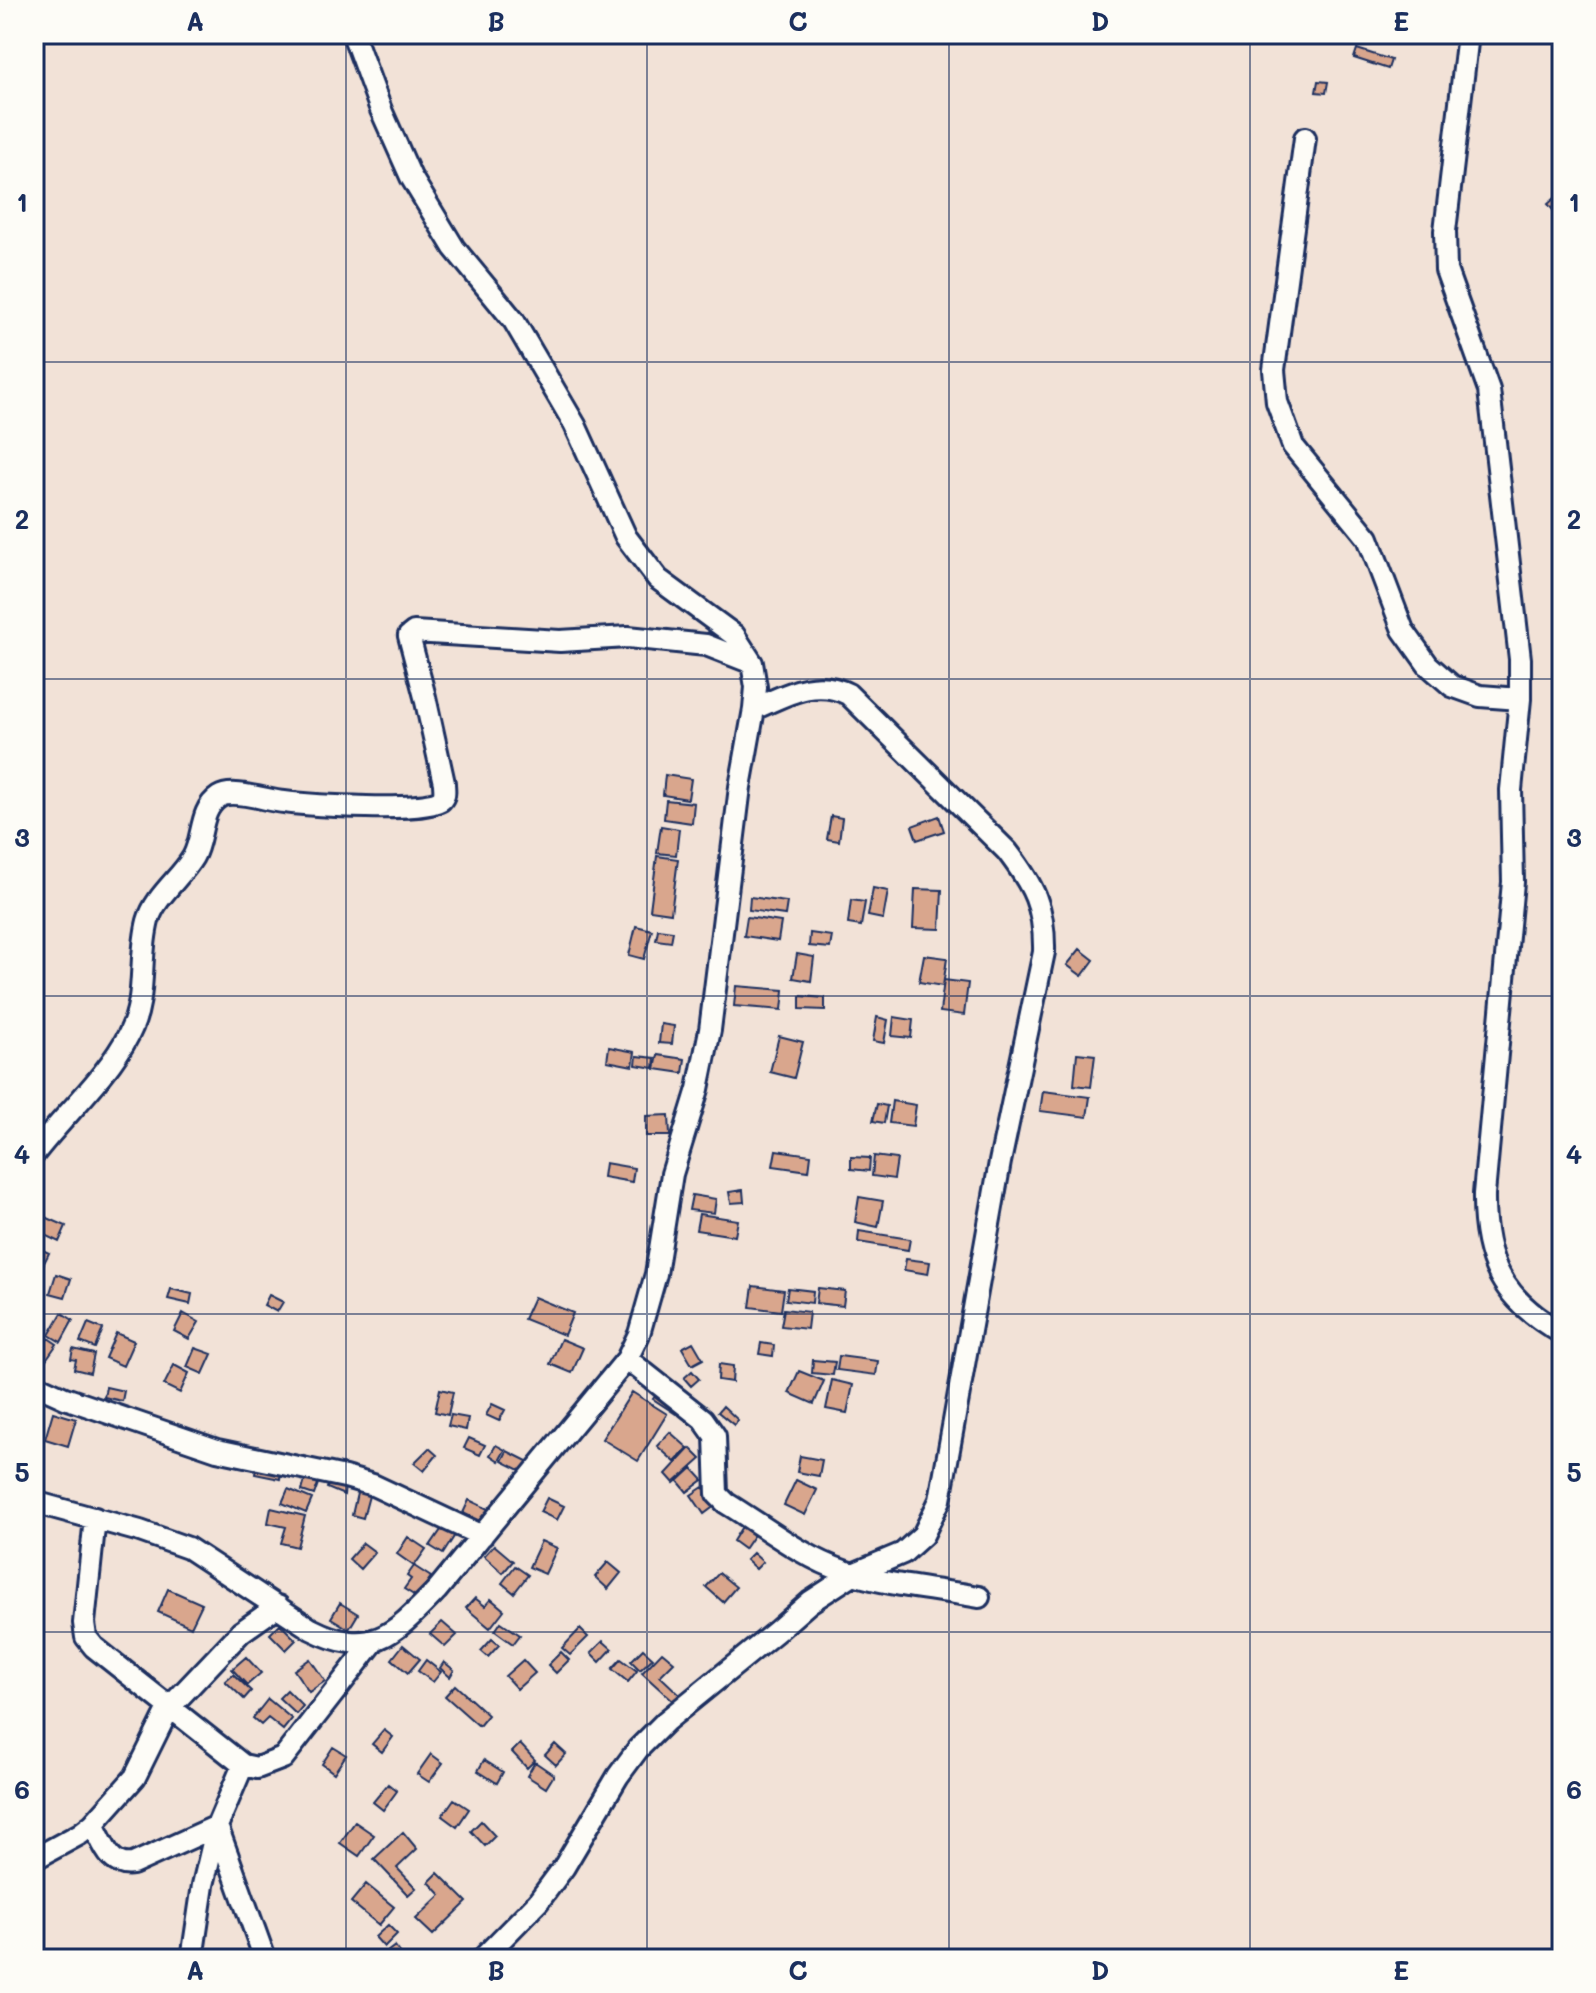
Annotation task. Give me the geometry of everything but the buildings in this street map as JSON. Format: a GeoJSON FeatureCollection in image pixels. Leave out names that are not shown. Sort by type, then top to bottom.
{"type":"FeatureCollection","features":[{"type":"Feature","properties":{"kind":"street"},"geometry":{"type":"LineString","coordinates":[[34,1502],[188,1548],[331,1639],[354,1644],[375,1640],[408,1620],[482,1536],[627,1359],[648,1306],[672,1174],[698,1089],[710,1030],[740,787],[754,709],[756,687],[752,663],[734,635],[658,579],[626,537],[575,425],[514,321],[454,248],[411,177],[381,110],[353,34]]}},
{"type":"Feature","properties":{"kind":"street"},"geometry":{"type":"LineString","coordinates":[[1468,34],[1445,231],[1446,270],[1489,390],[1520,659],[1520,699],[1511,790],[1513,882],[1484,1194],[1484,1229],[1490,1257],[1504,1283],[1525,1307],[1562,1333]]}},
{"type":"Feature","properties":{"kind":"street"},"geometry":{"type":"LineString","coordinates":[[1305,138],[1274,370],[1277,402],[1293,446],[1368,538],[1403,630],[1428,665],[1452,686],[1480,696],[1520,699]]}},
{"type":"Feature","properties":{"kind":"street"},"geometry":{"type":"LineString","coordinates":[[34,1154],[128,1035],[138,1013],[145,935],[151,913],[197,851],[208,809],[218,797],[228,793],[284,802],[406,808],[430,806],[441,800],[445,794],[444,783],[410,646],[409,636],[414,632],[560,641],[628,637],[706,645],[752,663]]}},
{"type":"Feature","properties":{"kind":"street"},"geometry":{"type":"LineString","coordinates":[[482,1959],[538,1902],[638,1749],[666,1721],[810,1602],[853,1574],[903,1553],[923,1535],[940,1500],[1000,1162],[1044,952],[1044,924],[1039,901],[1007,851],[848,694],[834,687],[816,686],[754,709]]}},
{"type":"Feature","properties":{"kind":"street"},"geometry":{"type":"LineString","coordinates":[[627,1359],[703,1419],[715,1436],[717,1494],[726,1503],[820,1561],[853,1574],[979,1597]]}},
{"type":"Feature","properties":{"kind":"street"},"geometry":{"type":"LineString","coordinates":[[34,1384],[65,1398],[217,1450],[331,1473],[373,1485],[482,1536]]}},
{"type":"Feature","properties":{"kind":"street"},"geometry":{"type":"LineString","coordinates":[[95,1518],[84,1623],[86,1637],[94,1647],[243,1765],[257,1768],[283,1758],[375,1640]]}},
{"type":"Feature","properties":{"kind":"street"},"geometry":{"type":"LineString","coordinates":[[34,1859],[93,1824],[135,1777],[169,1708],[241,1632],[278,1606]]}},
{"type":"Feature","properties":{"kind":"street"},"geometry":{"type":"LineString","coordinates":[[192,1959],[203,1885],[217,1826],[243,1765]]}},
{"type":"Feature","properties":{"kind":"street"},"geometry":{"type":"LineString","coordinates":[[93,1824],[113,1860],[124,1866],[217,1826]]}},
{"type":"Feature","properties":{"kind":"street"},"geometry":{"type":"LineString","coordinates":[[217,1826],[265,1959]]}}]}
